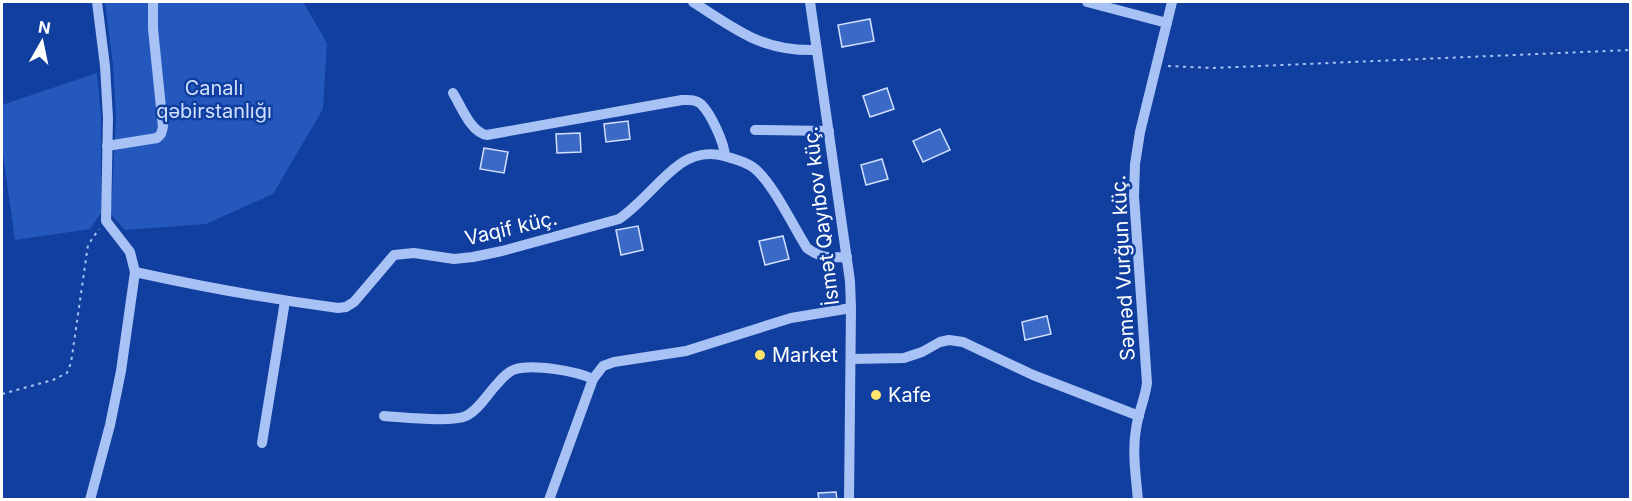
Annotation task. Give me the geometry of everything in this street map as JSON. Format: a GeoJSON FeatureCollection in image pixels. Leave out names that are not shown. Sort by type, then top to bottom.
{"type":"FeatureCollection","features":[{"type":"Feature","properties":{"kind":"street"},"geometry":{"type":"LineString","coordinates":[[90,500],[110,425],[121,371],[135,272],[130,252],[106,221],[105,66],[97,2]]}},
{"type":"Feature","properties":{"kind":"street"},"geometry":{"type":"LineString","coordinates":[[107,146],[157,138],[161,134],[163,127],[153,28],[153,2]]}},
{"type":"Feature","properties":{"kind":"street"},"geometry":{"type":"LineString","coordinates":[[693,2],[759,42],[782,49],[818,50]]}},
{"type":"Feature","properties":{"kind":"street","name":"İsmət Qayıbov küç."},"geometry":{"type":"LineString","coordinates":[[810,2],[847,257],[851,308],[849,500]]}},
{"type":"Feature","properties":{"kind":"street"},"geometry":{"type":"LineString","coordinates":[[1088,2],[1167,23]]}},
{"type":"Feature","properties":{"kind":"street","name":"Səməd Vurğun küç."},"geometry":{"type":"LineString","coordinates":[[1138,500],[1136,430],[1147,383],[1134,196],[1135,164],[1140,132],[1172,2]]}},
{"type":"Feature","properties":{"kind":"street"},"geometry":{"type":"LineString","coordinates":[[453,93],[474,128],[481,135],[682,100],[694,100],[702,105],[722,139],[725,156]]}},
{"type":"Feature","properties":{"kind":"street"},"geometry":{"type":"LineString","coordinates":[[755,130],[829,131]]}},
{"type":"Feature","properties":{"kind":"street","name":"Vaqif küç."},"geometry":{"type":"LineString","coordinates":[[135,272],[220,291],[338,308],[346,307],[354,302],[394,255],[414,253],[454,259],[473,257],[619,219],[633,210],[679,165],[689,159],[705,155],[725,156],[740,160],[753,168],[765,179],[807,248],[827,259],[847,257]]}},
{"type":"Feature","properties":{"kind":"street"},"geometry":{"type":"LineString","coordinates":[[262,443],[285,301]]}},
{"type":"Feature","properties":{"kind":"street"},"geometry":{"type":"LineString","coordinates":[[549,500],[593,379],[603,366],[614,362],[686,351],[791,318],[851,308]]}},
{"type":"Feature","properties":{"kind":"street"},"geometry":{"type":"LineString","coordinates":[[851,359],[904,358],[922,352],[940,342],[949,340],[963,342],[1033,375],[1139,416]]}},
{"type":"Feature","properties":{"kind":"street"},"geometry":{"type":"LineString","coordinates":[[384,416],[452,419],[465,417],[509,372],[518,369],[563,370],[580,373],[593,379]]}},
{"type":"Feature","properties":{"kind":"path"},"geometry":{"type":"LineString","coordinates":[[1156,66],[1214,68],[1630,50]]}},
{"type":"Feature","properties":{"kind":"path"},"geometry":{"type":"LineString","coordinates":[[2,394],[53,380],[67,373],[71,363],[88,244],[106,221]]}},
{"type":"Feature","properties":{"kind":"green space","name":"Canalı qəbirstanlığı"},"geometry":{"type":"Polygon","coordinates":[[[105,2],[303,2],[327,43],[323,109],[273,194],[206,224],[125,230],[111,214],[116,117],[113,64],[105,2]]]}},
{"type":"Feature","properties":{"kind":"green space"},"geometry":{"type":"Polygon","coordinates":[[[97,73],[101,116],[101,213],[90,229],[15,240],[2,147],[2,105],[97,73]]]}},
{"type":"Feature","properties":{"kind":"building"},"geometry":{"type":"Polygon","coordinates":[[[870,19],[874,41],[842,47],[838,25],[870,19]]]}},
{"type":"Feature","properties":{"kind":"building"},"geometry":{"type":"Polygon","coordinates":[[[887,88],[894,109],[870,117],[863,96],[887,88]]]}},
{"type":"Feature","properties":{"kind":"building"},"geometry":{"type":"Polygon","coordinates":[[[628,121],[630,139],[606,142],[604,124],[628,121]]]}},
{"type":"Feature","properties":{"kind":"building"},"geometry":{"type":"Polygon","coordinates":[[[940,129],[950,150],[923,162],[913,141],[940,129]]]}},
{"type":"Feature","properties":{"kind":"building"},"geometry":{"type":"Polygon","coordinates":[[[580,133],[581,152],[557,153],[556,134],[580,133]]]}},
{"type":"Feature","properties":{"kind":"building"},"geometry":{"type":"Polygon","coordinates":[[[484,148],[508,152],[504,173],[480,169],[484,148]]]}},
{"type":"Feature","properties":{"kind":"building"},"geometry":{"type":"Polygon","coordinates":[[[882,159],[888,179],[866,185],[861,165],[882,159]]]}},
{"type":"Feature","properties":{"kind":"building"},"geometry":{"type":"Polygon","coordinates":[[[638,226],[643,250],[621,255],[616,230],[638,226]]]}},
{"type":"Feature","properties":{"kind":"building"},"geometry":{"type":"Polygon","coordinates":[[[783,236],[789,259],[765,265],[759,241],[783,236]]]}},
{"type":"Feature","properties":{"kind":"building"},"geometry":{"type":"Polygon","coordinates":[[[1047,316],[1051,334],[1025,340],[1022,322],[1047,316]]]}},
{"type":"Feature","properties":{"kind":"building"},"geometry":{"type":"Polygon","coordinates":[[[836,492],[837,500],[819,500],[818,493],[836,492]]]}},
{"type":"Feature","properties":{"kind":"place","name":"Market"},"geometry":{"type":"Point","coordinates":[760,355]}},
{"type":"Feature","properties":{"kind":"place","name":"Kafe"},"geometry":{"type":"Point","coordinates":[876,395]}}]}
